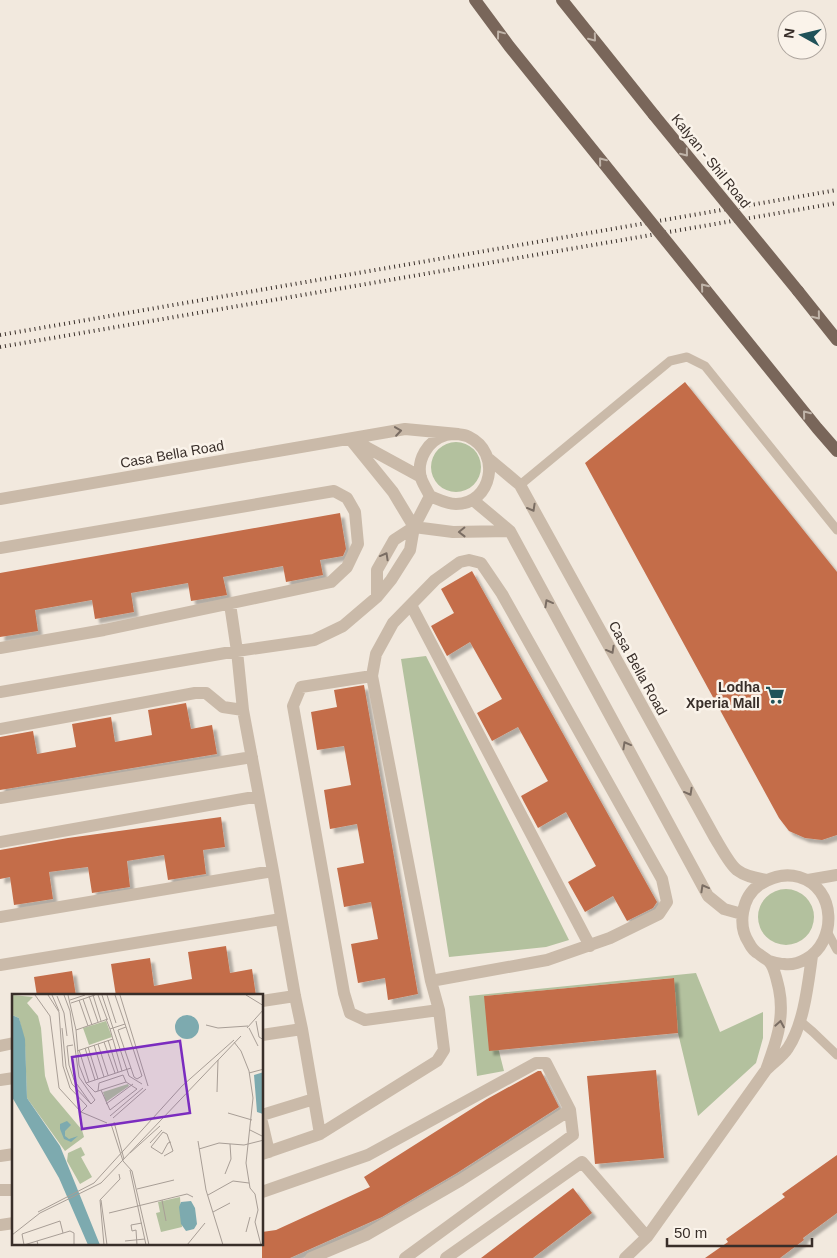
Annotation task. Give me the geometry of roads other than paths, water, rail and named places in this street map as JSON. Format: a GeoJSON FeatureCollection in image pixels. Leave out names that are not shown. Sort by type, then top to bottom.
{"type":"FeatureCollection","features":[{"type":"Feature","properties":{"kind":"main road"},"geometry":{"type":"LineString","coordinates":[[474,0],[521,61],[837,451]]}},
{"type":"Feature","properties":{"kind":"main road","name":"Kalyan - Shil Road"},"geometry":{"type":"LineString","coordinates":[[562,0],[837,340]]}},
{"type":"Feature","properties":{"kind":"street","name":"Casa Bella Road"},"geometry":{"type":"LineString","coordinates":[[0,499],[405,429],[468,436],[477,442],[489,459],[520,485],[715,838],[736,870],[750,877],[767,880],[781,876],[796,876],[808,880],[837,875]]}},
{"type":"Feature","properties":{"kind":"street"},"geometry":{"type":"LineString","coordinates":[[458,434],[447,435],[437,439],[423,455],[420,466],[421,477],[430,496],[456,504],[472,500],[488,482],[490,471],[489,459]]}},
{"type":"Feature","properties":{"kind":"street"},"geometry":{"type":"LineString","coordinates":[[350,439],[421,477]]}},
{"type":"Feature","properties":{"kind":"street"},"geometry":{"type":"LineString","coordinates":[[350,439],[392,492],[414,527]]}},
{"type":"Feature","properties":{"kind":"street"},"geometry":{"type":"LineString","coordinates":[[0,548],[334,492],[348,498],[354,512],[358,544],[347,567],[331,582],[104,630],[0,648]]}},
{"type":"Feature","properties":{"kind":"street"},"geometry":{"type":"LineString","coordinates":[[0,692],[237,651],[314,640],[343,626],[377,596],[391,580],[410,550],[414,527],[430,496]]}},
{"type":"Feature","properties":{"kind":"street"},"geometry":{"type":"LineString","coordinates":[[472,500],[510,532],[708,896],[724,909],[742,914]]}},
{"type":"Feature","properties":{"kind":"street"},"geometry":{"type":"LineString","coordinates":[[377,596],[377,570],[394,540],[414,527],[453,532],[510,532]]}},
{"type":"Feature","properties":{"kind":"street"},"geometry":{"type":"LineString","coordinates":[[264,1138],[266,1153],[320,1134],[436,1061],[444,1050],[439,1010],[431,981],[372,676],[376,654],[393,623],[435,580],[460,562],[469,560],[481,563],[502,594],[662,879],[667,902],[659,914],[590,946],[547,960],[431,981]]}},
{"type":"Feature","properties":{"kind":"street"},"geometry":{"type":"LineString","coordinates":[[230,604],[243,710],[320,1134]]}},
{"type":"Feature","properties":{"kind":"street"},"geometry":{"type":"LineString","coordinates":[[411,605],[590,946]]}},
{"type":"Feature","properties":{"kind":"street"},"geometry":{"type":"LineString","coordinates":[[372,676],[301,687],[293,706],[344,993],[350,1014],[365,1020],[439,1010]]}},
{"type":"Feature","properties":{"kind":"street"},"geometry":{"type":"LineString","coordinates":[[0,729],[195,693],[206,693],[223,707],[243,710]]}},
{"type":"Feature","properties":{"kind":"street"},"geometry":{"type":"LineString","coordinates":[[0,798],[252,757]]}},
{"type":"Feature","properties":{"kind":"street"},"geometry":{"type":"LineString","coordinates":[[0,842],[259,796]]}},
{"type":"Feature","properties":{"kind":"street"},"geometry":{"type":"LineString","coordinates":[[0,917],[273,871]]}},
{"type":"Feature","properties":{"kind":"street"},"geometry":{"type":"LineString","coordinates":[[767,880],[755,888],[747,900],[742,914],[743,929],[748,942],[758,954],[769,961],[784,964],[798,963],[812,956],[822,946],[834,918],[820,891],[808,880]]}},
{"type":"Feature","properties":{"kind":"street"},"geometry":{"type":"LineString","coordinates":[[0,965],[281,920]]}},
{"type":"Feature","properties":{"kind":"street"},"geometry":{"type":"LineString","coordinates":[[625,1258],[647,1237],[766,1070],[788,1049],[800,1022],[809,982],[812,956]]}},
{"type":"Feature","properties":{"kind":"street"},"geometry":{"type":"LineString","coordinates":[[766,1070],[776,1044],[782,1017],[779,990],[769,961]]}},
{"type":"Feature","properties":{"kind":"street"},"geometry":{"type":"LineString","coordinates":[[264,1001],[295,996]]}},
{"type":"Feature","properties":{"kind":"street"},"geometry":{"type":"LineString","coordinates":[[264,1036],[302,1029]]}},
{"type":"Feature","properties":{"kind":"street"},"geometry":{"type":"LineString","coordinates":[[264,1191],[368,1155],[536,1063],[546,1063],[570,1110],[573,1135],[404,1258]]}},
{"type":"Feature","properties":{"kind":"street"},"geometry":{"type":"LineString","coordinates":[[264,1114],[314,1099]]}},
{"type":"Feature","properties":{"kind":"street"},"geometry":{"type":"LineString","coordinates":[[311,1258],[366,1236],[461,1180],[570,1110]]}},
{"type":"Feature","properties":{"kind":"street"},"geometry":{"type":"LineString","coordinates":[[446,1258],[582,1162],[647,1237]]}},
{"type":"Feature","properties":{"kind":"lane"},"geometry":{"type":"LineString","coordinates":[[520,485],[670,361],[687,357],[705,366],[837,530]]}},
{"type":"Feature","properties":{"kind":"lane"},"geometry":{"type":"LineString","coordinates":[[828,933],[837,950]]}},
{"type":"Feature","properties":{"kind":"lane"},"geometry":{"type":"LineString","coordinates":[[800,1022],[837,1055]]}},
{"type":"Feature","properties":{"kind":"railway"},"geometry":{"type":"LineString","coordinates":[[0,335],[837,190]]}},
{"type":"Feature","properties":{"kind":"railway"},"geometry":{"type":"LineString","coordinates":[[0,347],[837,203]]}},
{"type":"Feature","properties":{"kind":"place","name":"Lodha Xperia Mall"},"geometry":{"type":"Point","coordinates":[775,695]}}]}
